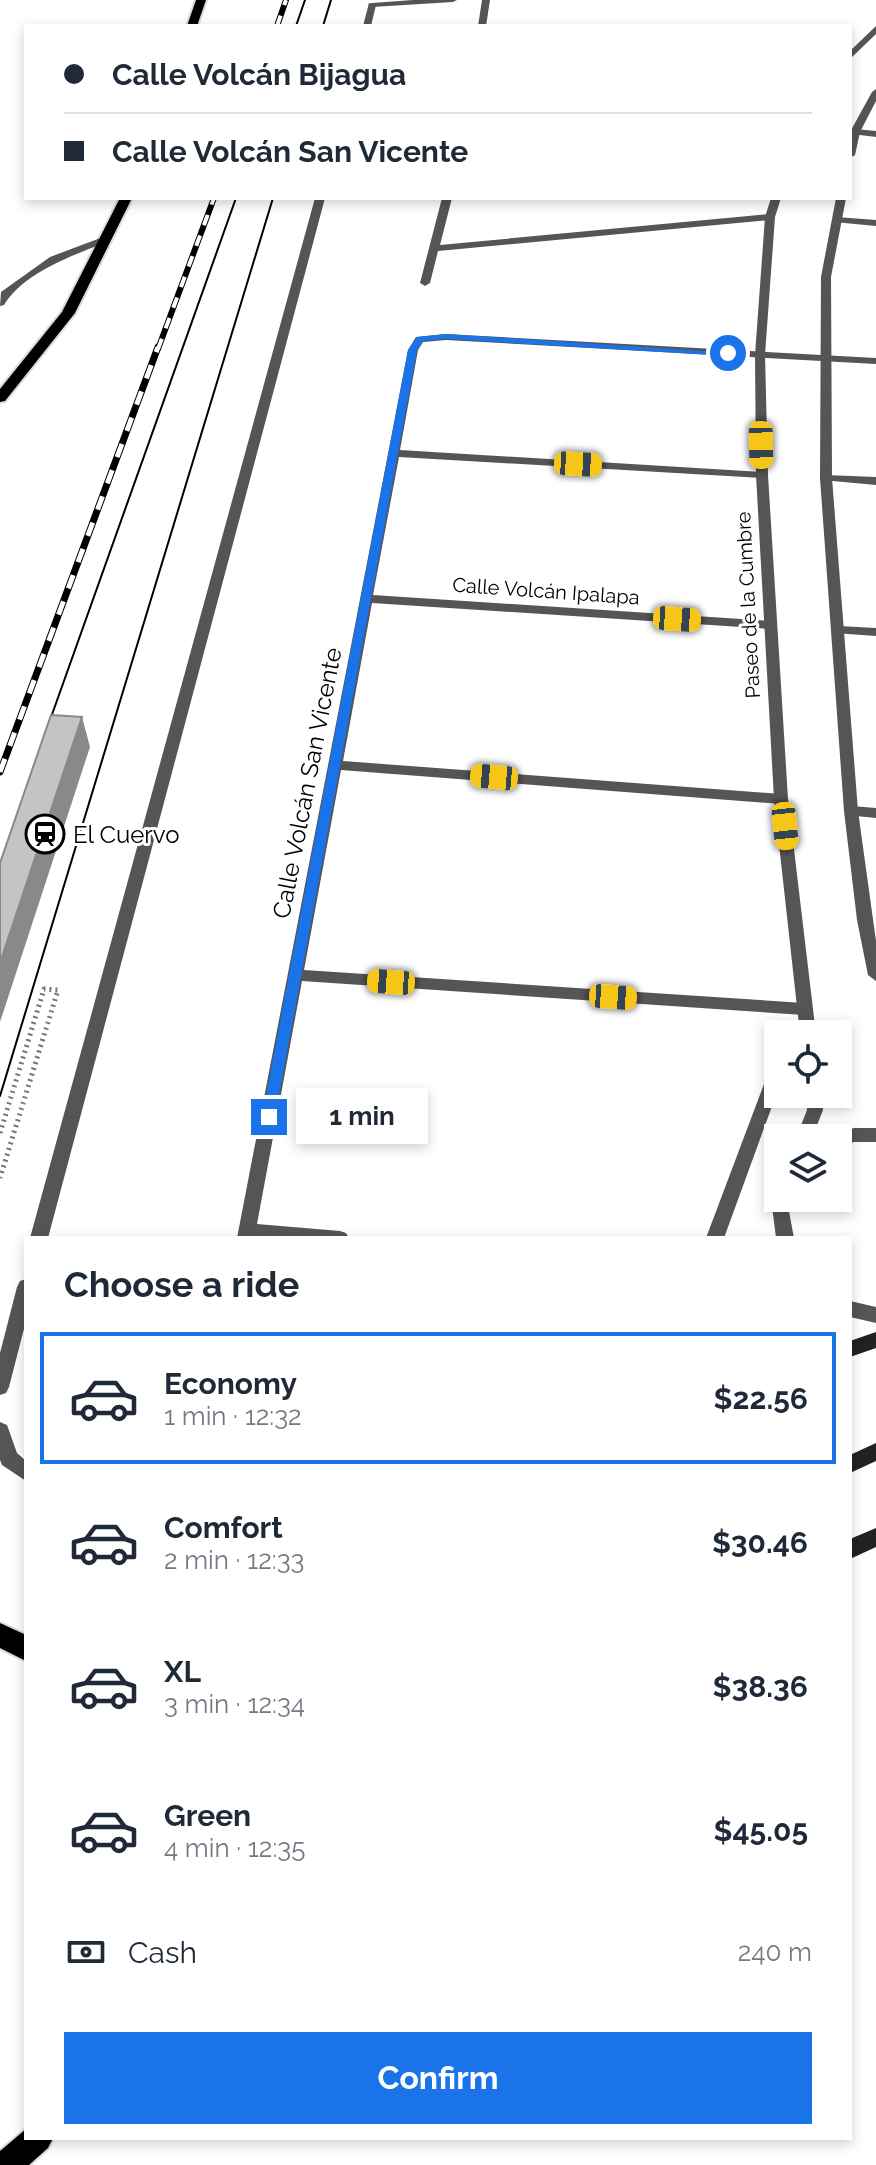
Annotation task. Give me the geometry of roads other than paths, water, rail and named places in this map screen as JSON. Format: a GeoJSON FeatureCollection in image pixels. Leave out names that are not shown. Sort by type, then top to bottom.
{"type":"FeatureCollection","features":[{"type":"Feature","properties":{"kind":"main road"},"geometry":{"type":"LineString","coordinates":[[193,24],[201,0]]}},
{"type":"Feature","properties":{"kind":"main road"},"geometry":{"type":"LineString","coordinates":[[0,398],[68,313],[125,200]]}},
{"type":"Feature","properties":{"kind":"main road"},"geometry":{"type":"LineString","coordinates":[[852,1348],[876,1340]]}},
{"type":"Feature","properties":{"kind":"main road"},"geometry":{"type":"LineString","coordinates":[[852,1463],[876,1452]]}},
{"type":"Feature","properties":{"kind":"main road"},"geometry":{"type":"LineString","coordinates":[[852,1548],[876,1537]]}},
{"type":"Feature","properties":{"kind":"main road"},"geometry":{"type":"LineString","coordinates":[[0,1635],[24,1647]]}},
{"type":"Feature","properties":{"kind":"main road"},"geometry":{"type":"LineString","coordinates":[[7,2165],[36,2140]]}},
{"type":"Feature","properties":{"kind":"street"},"geometry":{"type":"LineString","coordinates":[[367,24],[372,5],[453,0]]}},
{"type":"Feature","properties":{"kind":"street"},"geometry":{"type":"LineString","coordinates":[[482,24],[486,0]]}},
{"type":"Feature","properties":{"kind":"street"},"geometry":{"type":"LineString","coordinates":[[852,50],[876,29]]}},
{"type":"Feature","properties":{"kind":"street"},"geometry":{"type":"LineString","coordinates":[[852,146],[855,132],[876,92]]}},
{"type":"Feature","properties":{"kind":"street"},"geometry":{"type":"LineString","coordinates":[[855,132],[876,134]]}},
{"type":"Feature","properties":{"kind":"street"},"geometry":{"type":"LineString","coordinates":[[40,1236],[319,200]]}},
{"type":"Feature","properties":{"kind":"street"},"geometry":{"type":"LineString","coordinates":[[425,283],[437,248],[447,200]]}},
{"type":"Feature","properties":{"kind":"street","name":"Paseo de la Cumbre"},"geometry":{"type":"LineString","coordinates":[[775,200],[770,217],[760,355],[762,475],[781,799],[806,1020]]}},
{"type":"Feature","properties":{"kind":"street"},"geometry":{"type":"LineString","coordinates":[[841,200],[826,277],[826,478],[851,811],[876,975]]}},
{"type":"Feature","properties":{"kind":"street"},"geometry":{"type":"LineString","coordinates":[[437,248],[770,217]]}},
{"type":"Feature","properties":{"kind":"street"},"geometry":{"type":"LineString","coordinates":[[837,220],[876,223]]}},
{"type":"Feature","properties":{"kind":"street"},"geometry":{"type":"LineString","coordinates":[[0,303],[5,294],[54,259],[103,240]]}},
{"type":"Feature","properties":{"kind":"street","name":"Calle Volcán San Vicente"},"geometry":{"type":"LineString","coordinates":[[247,1234],[413,350],[420,339],[446,337],[760,355]]}},
{"type":"Feature","properties":{"kind":"street"},"geometry":{"type":"LineString","coordinates":[[760,355],[876,361]]}},
{"type":"Feature","properties":{"kind":"street"},"geometry":{"type":"LineString","coordinates":[[393,453],[762,475]]}},
{"type":"Feature","properties":{"kind":"street"},"geometry":{"type":"LineString","coordinates":[[826,478],[876,481]]}},
{"type":"Feature","properties":{"kind":"street","name":"Calle Volcán Ipalapa"},"geometry":{"type":"LineString","coordinates":[[366,599],[771,625]]}},
{"type":"Feature","properties":{"kind":"street"},"geometry":{"type":"LineString","coordinates":[[839,630],[876,632]]}},
{"type":"Feature","properties":{"kind":"street"},"geometry":{"type":"LineString","coordinates":[[335,765],[781,799]]}},
{"type":"Feature","properties":{"kind":"street"},"geometry":{"type":"LineString","coordinates":[[851,811],[876,813]]}},
{"type":"Feature","properties":{"kind":"street"},"geometry":{"type":"LineString","coordinates":[[295,975],[804,1009]]}},
{"type":"Feature","properties":{"kind":"street","name":"Paseo de la Cumbre"},"geometry":{"type":"LineString","coordinates":[[799,1020],[804,1009]]}},
{"type":"Feature","properties":{"kind":"street"},"geometry":{"type":"LineString","coordinates":[[716,1236],[764,1106]]}},
{"type":"Feature","properties":{"kind":"street"},"geometry":{"type":"LineString","coordinates":[[852,1136],[876,1135]]}},
{"type":"Feature","properties":{"kind":"street"},"geometry":{"type":"LineString","coordinates":[[781,1212],[785,1236]]}},
{"type":"Feature","properties":{"kind":"street"},"geometry":{"type":"LineString","coordinates":[[247,1234],[294,1236]]}},
{"type":"Feature","properties":{"kind":"street"},"geometry":{"type":"LineString","coordinates":[[0,1387],[24,1295]]}},
{"type":"Feature","properties":{"kind":"street"},"geometry":{"type":"LineString","coordinates":[[852,1309],[876,1315]]}},
{"type":"Feature","properties":{"kind":"street"},"geometry":{"type":"LineString","coordinates":[[0,1431],[9,1459],[24,1470]]}},
{"type":"Feature","properties":{"kind":"tram line"},"geometry":{"type":"LineString","coordinates":[[297,24],[305,0]]}},
{"type":"Feature","properties":{"kind":"tram line"},"geometry":{"type":"LineString","coordinates":[[324,24],[331,0]]}},
{"type":"Feature","properties":{"kind":"tram line"},"geometry":{"type":"LineString","coordinates":[[44,737],[235,200]]}},
{"type":"Feature","properties":{"kind":"tram line"},"geometry":{"type":"LineString","coordinates":[[0,1096],[272,200]]}},
{"type":"Feature","properties":{"kind":"railway"},"geometry":{"type":"LineString","coordinates":[[278,24],[286,0]]}},
{"type":"Feature","properties":{"kind":"railway"},"geometry":{"type":"LineString","coordinates":[[158,349],[213,200]]}},
{"type":"Feature","properties":{"kind":"railway"},"geometry":{"type":"LineString","coordinates":[[0,772],[158,347]]}},
{"type":"Feature","properties":{"kind":"place","name":"El Cuervo"},"geometry":{"type":"Point","coordinates":[45,834]}}]}
